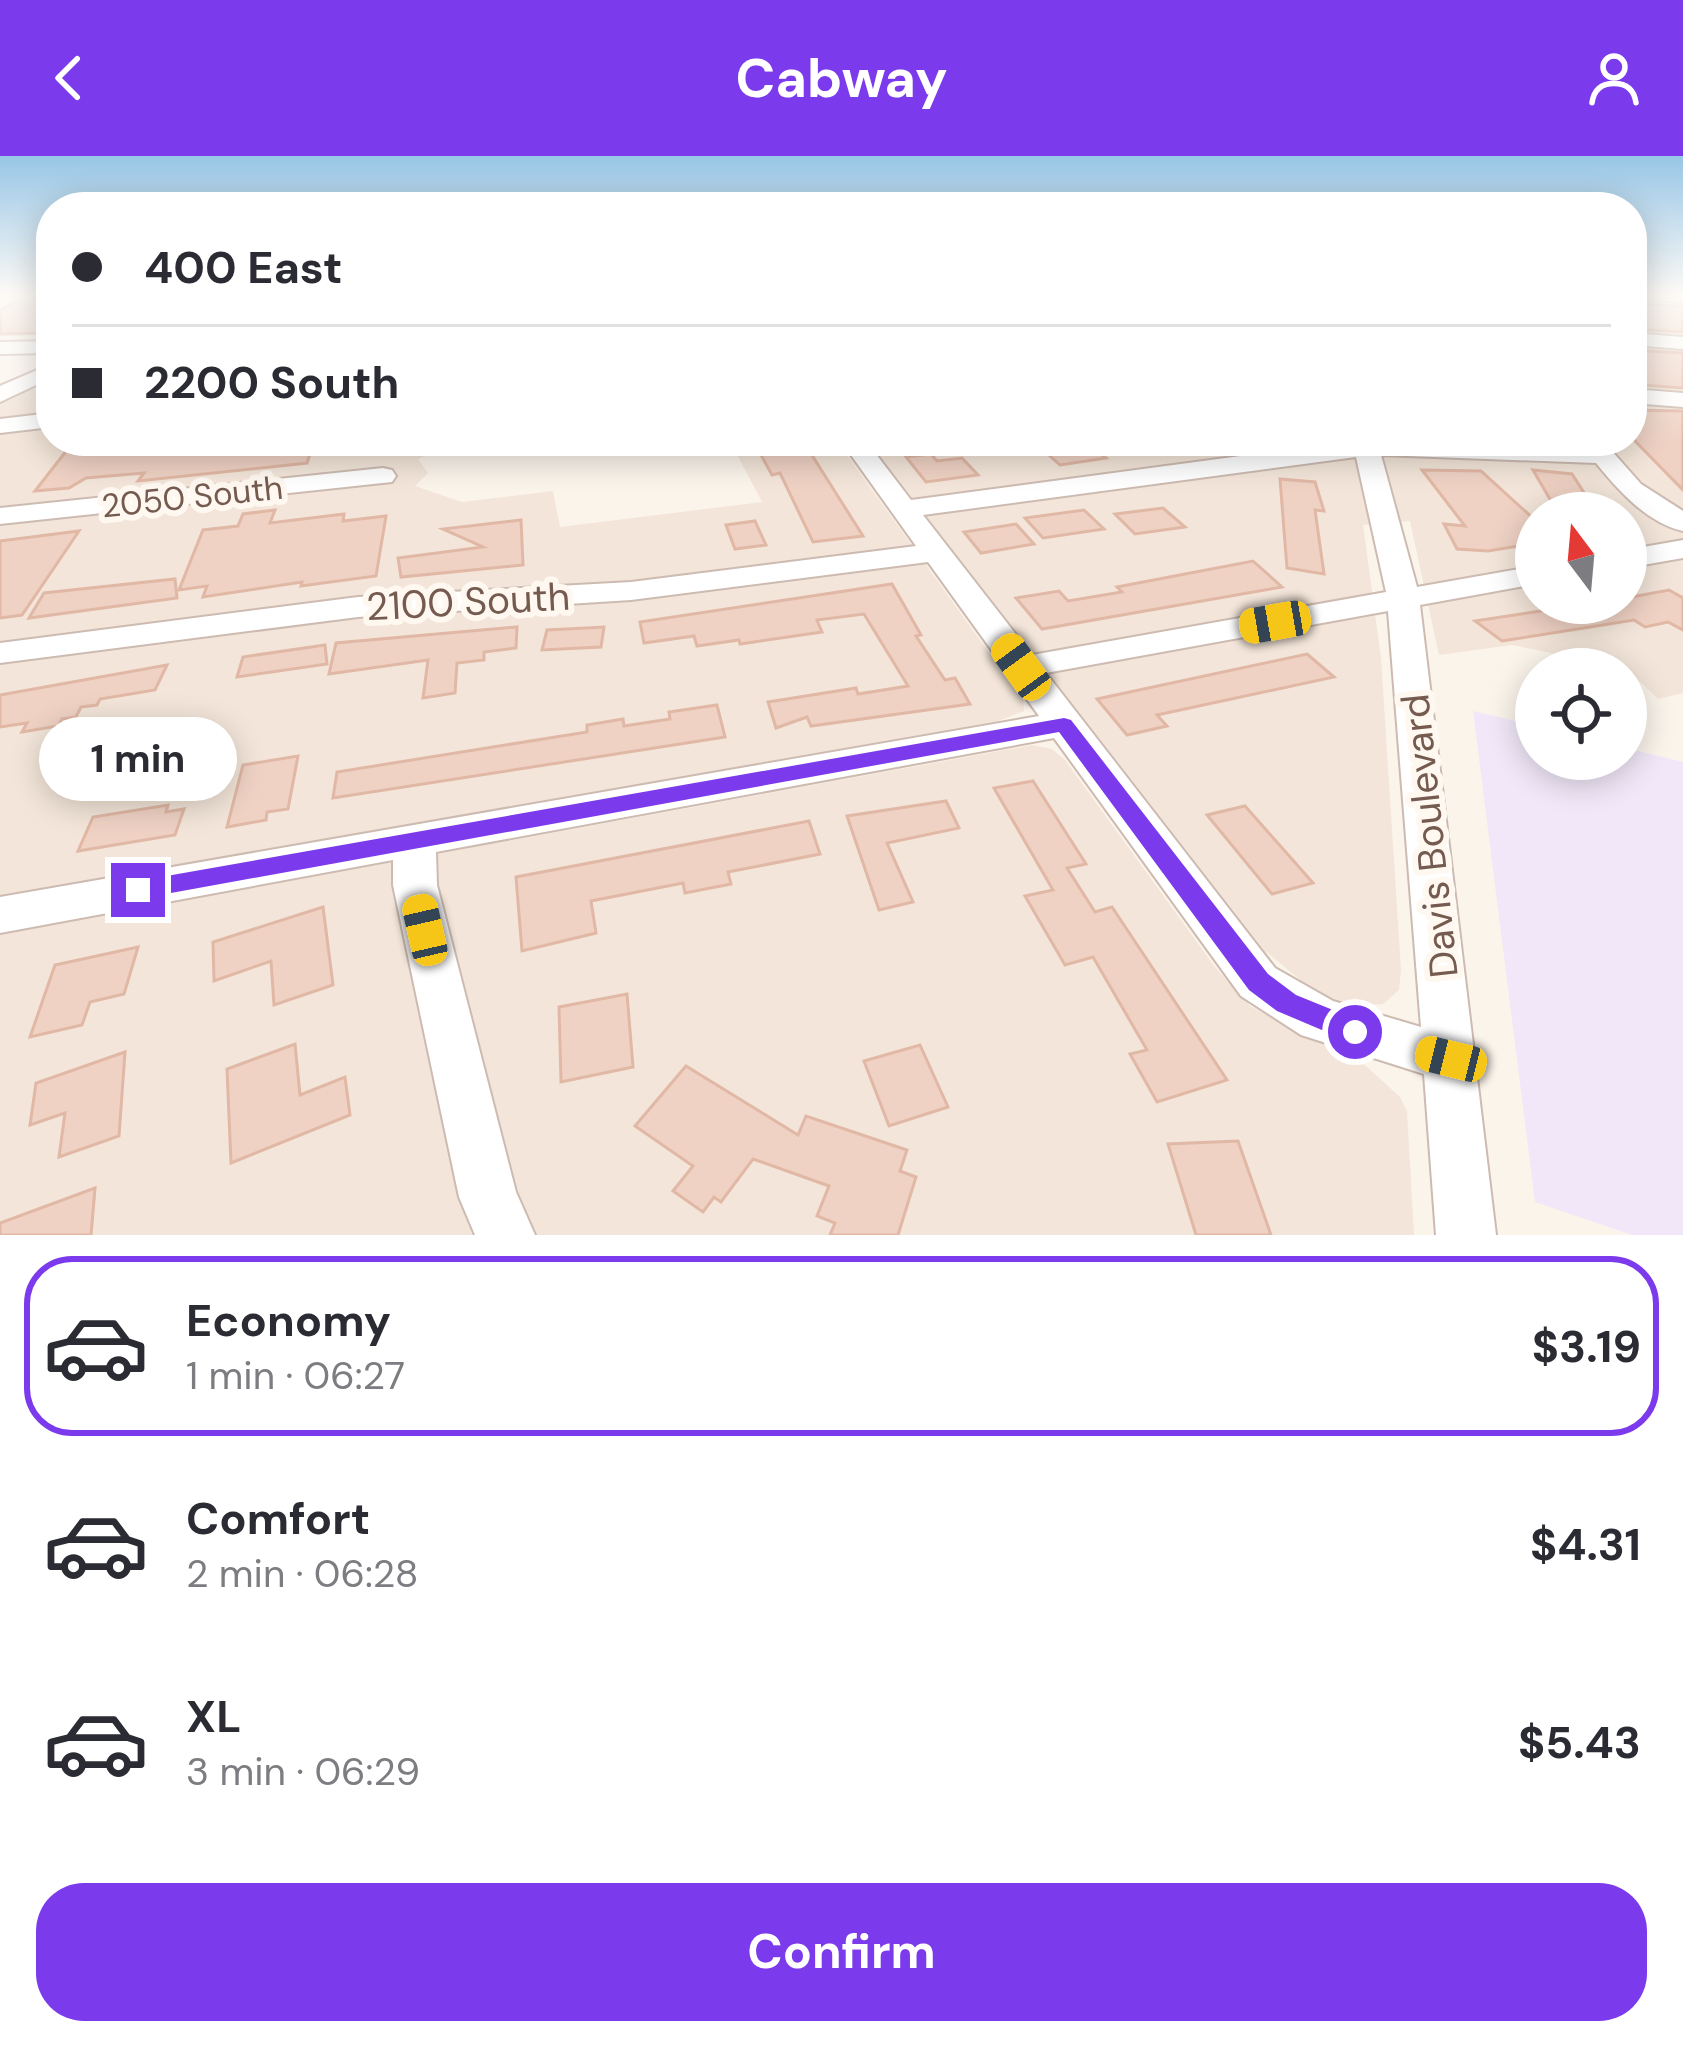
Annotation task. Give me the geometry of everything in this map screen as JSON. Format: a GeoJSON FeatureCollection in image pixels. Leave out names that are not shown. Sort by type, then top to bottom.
{"type":"FeatureCollection","features":[{"type":"Feature","properties":{"kind":"street"},"geometry":{"type":"LineString","coordinates":[[0,347],[36,347]]}},
{"type":"Feature","properties":{"kind":"street"},"geometry":{"type":"LineString","coordinates":[[0,395],[36,377]]}},
{"type":"Feature","properties":{"kind":"street"},"geometry":{"type":"LineString","coordinates":[[1647,397],[1683,400]]}},
{"type":"Feature","properties":{"kind":"street"},"geometry":{"type":"LineString","coordinates":[[0,426],[36,422]]}},
{"type":"Feature","properties":{"kind":"street"},"geometry":{"type":"LineString","coordinates":[[865,456],[1258,982],[1319,1019],[1451,1059]]}},
{"type":"Feature","properties":{"kind":"street"},"geometry":{"type":"LineString","coordinates":[[904,509],[1287,456]]}},
{"type":"Feature","properties":{"kind":"street","name":"Davis Boulevard"},"geometry":{"type":"LineString","coordinates":[[1369,456],[1402,599],[1466,1235]]}},
{"type":"Feature","properties":{"kind":"street"},"geometry":{"type":"LineString","coordinates":[[1603,456],[1632,490],[1683,523]]}},
{"type":"Feature","properties":{"kind":"street","name":"2050 South"},"geometry":{"type":"LineString","coordinates":[[0,517],[383,476]]}},
{"type":"Feature","properties":{"kind":"street"},"geometry":{"type":"LineString","coordinates":[[1647,555],[1683,549]]}},
{"type":"Feature","properties":{"kind":"street","name":"2100 South"},"geometry":{"type":"LineString","coordinates":[[0,653],[358,607],[632,591],[935,551]]}},
{"type":"Feature","properties":{"kind":"street"},"geometry":{"type":"LineString","coordinates":[[1021,667],[1515,579]]}},
{"type":"Feature","properties":{"kind":"street"},"geometry":{"type":"LineString","coordinates":[[0,914],[1064,724]]}},
{"type":"Feature","properties":{"kind":"street"},"geometry":{"type":"LineString","coordinates":[[414,841],[415,885],[488,1197],[505,1235]]}},
{"type":"Feature","properties":{"kind":"shaded area"},"geometry":{"type":"Polygon","coordinates":[[[1647,343],[1683,343],[1683,693],[1658,699],[1647,688],[1647,648],[1512,645],[1439,655],[1410,521],[1363,525],[1381,658],[1401,970],[1399,990],[1383,1004],[1348,1006],[1320,996],[1265,951],[880,456],[1647,456],[1647,343]]]}},
{"type":"Feature","properties":{"kind":"shaded area"},"geometry":{"type":"Polygon","coordinates":[[[36,371],[36,456],[425,456],[418,459],[428,473],[415,486],[462,502],[553,491],[560,527],[762,502],[738,456],[848,456],[1023,700],[1024,711],[998,721],[0,897],[0,389],[36,371]]]}},
{"type":"Feature","properties":{"kind":"shaded area"},"geometry":{"type":"Polygon","coordinates":[[[1473,711],[1515,721],[1515,780],[1647,780],[1647,753],[1683,762],[1683,1235],[1632,1235],[1535,1202],[1473,711]]]}},
{"type":"Feature","properties":{"kind":"shaded area"},"geometry":{"type":"Polygon","coordinates":[[[1032,745],[1052,749],[1065,760],[1215,967],[1250,1006],[1366,1066],[1400,1097],[1407,1111],[1414,1235],[0,1235],[0,934],[1032,745]]]}},
{"type":"Feature","properties":{"kind":"building"},"geometry":{"type":"Polygon","coordinates":[[[1647,351],[1683,353],[1683,388],[1647,385],[1647,351]]]}},
{"type":"Feature","properties":{"kind":"building"},"geometry":{"type":"Polygon","coordinates":[[[1647,410],[1683,411],[1683,490],[1647,453],[1647,410]]]}},
{"type":"Feature","properties":{"kind":"building"},"geometry":{"type":"Polygon","coordinates":[[[62,456],[309,456],[307,463],[138,481],[144,473],[86,478],[69,488],[35,491],[62,456]]]}},
{"type":"Feature","properties":{"kind":"building"},"geometry":{"type":"Polygon","coordinates":[[[762,456],[812,456],[863,536],[813,542],[780,473],[772,475],[762,456]]]}},
{"type":"Feature","properties":{"kind":"building"},"geometry":{"type":"Polygon","coordinates":[[[1050,456],[1106,458],[1060,465],[1050,456]]]}},
{"type":"Feature","properties":{"kind":"building"},"geometry":{"type":"Polygon","coordinates":[[[906,457],[962,458],[978,475],[926,482],[906,457]]]}},
{"type":"Feature","properties":{"kind":"building"},"geometry":{"type":"Polygon","coordinates":[[[1422,470],[1481,471],[1515,502],[1515,546],[1457,549],[1444,524],[1465,526],[1422,470]]]}},
{"type":"Feature","properties":{"kind":"building"},"geometry":{"type":"Polygon","coordinates":[[[1533,470],[1572,474],[1584,492],[1546,492],[1533,470]]]}},
{"type":"Feature","properties":{"kind":"building"},"geometry":{"type":"Polygon","coordinates":[[[1280,479],[1315,482],[1324,511],[1315,510],[1324,574],[1287,568],[1280,479]]]}},
{"type":"Feature","properties":{"kind":"building"},"geometry":{"type":"Polygon","coordinates":[[[1163,508],[1185,527],[1135,534],[1115,514],[1163,508]]]}},
{"type":"Feature","properties":{"kind":"building"},"geometry":{"type":"Polygon","coordinates":[[[275,510],[270,523],[344,514],[343,521],[386,516],[376,576],[203,597],[207,586],[179,590],[203,530],[238,526],[243,514],[275,510]]]}},
{"type":"Feature","properties":{"kind":"building"},"geometry":{"type":"Polygon","coordinates":[[[1084,510],[1104,529],[1043,538],[1025,518],[1084,510]]]}},
{"type":"Feature","properties":{"kind":"building"},"geometry":{"type":"Polygon","coordinates":[[[521,520],[523,565],[401,577],[398,558],[483,547],[443,529],[521,520]]]}},
{"type":"Feature","properties":{"kind":"building"},"geometry":{"type":"Polygon","coordinates":[[[755,521],[766,545],[735,549],[726,525],[755,521]]]}},
{"type":"Feature","properties":{"kind":"building"},"geometry":{"type":"Polygon","coordinates":[[[1016,524],[1034,544],[981,553],[964,532],[1016,524]]]}},
{"type":"Feature","properties":{"kind":"building"},"geometry":{"type":"Polygon","coordinates":[[[79,531],[22,615],[0,618],[0,541],[79,531]]]}},
{"type":"Feature","properties":{"kind":"building"},"geometry":{"type":"Polygon","coordinates":[[[1253,561],[1282,587],[1042,629],[1016,598],[1059,591],[1068,601],[1253,561]]]}},
{"type":"Feature","properties":{"kind":"building"},"geometry":{"type":"Polygon","coordinates":[[[175,579],[177,598],[29,618],[44,593],[175,579]]]}},
{"type":"Feature","properties":{"kind":"building"},"geometry":{"type":"Polygon","coordinates":[[[892,584],[921,635],[916,636],[945,680],[955,678],[970,704],[811,726],[807,717],[776,728],[768,702],[856,688],[858,694],[908,686],[864,614],[817,620],[822,632],[740,644],[739,640],[697,646],[694,636],[644,643],[640,622],[892,584]]]}},
{"type":"Feature","properties":{"kind":"building"},"geometry":{"type":"Polygon","coordinates":[[[1669,590],[1683,598],[1683,630],[1668,622],[1645,627],[1640,624],[1647,624],[1647,594],[1669,590]]]}},
{"type":"Feature","properties":{"kind":"building"},"geometry":{"type":"Polygon","coordinates":[[[1515,615],[1515,624],[1609,624],[1502,641],[1475,621],[1515,615]]]}},
{"type":"Feature","properties":{"kind":"building"},"geometry":{"type":"Polygon","coordinates":[[[517,627],[516,648],[484,652],[484,660],[457,663],[455,693],[423,698],[428,660],[329,674],[336,643],[517,627]]]}},
{"type":"Feature","properties":{"kind":"building"},"geometry":{"type":"Polygon","coordinates":[[[604,627],[601,647],[542,650],[547,630],[604,627]]]}},
{"type":"Feature","properties":{"kind":"building"},"geometry":{"type":"Polygon","coordinates":[[[325,645],[327,664],[237,677],[243,657],[325,645]]]}},
{"type":"Feature","properties":{"kind":"building"},"geometry":{"type":"Polygon","coordinates":[[[1307,654],[1334,677],[1157,715],[1167,726],[1127,735],[1097,699],[1307,654]]]}},
{"type":"Feature","properties":{"kind":"building"},"geometry":{"type":"Polygon","coordinates":[[[167,665],[155,690],[100,699],[97,705],[81,707],[76,717],[62,719],[58,726],[22,732],[27,723],[0,727],[0,695],[167,665]]]}},
{"type":"Feature","properties":{"kind":"building"},"geometry":{"type":"Polygon","coordinates":[[[717,705],[725,737],[333,798],[337,772],[587,732],[587,725],[623,719],[624,726],[670,719],[669,712],[717,705]]]}},
{"type":"Feature","properties":{"kind":"building"},"geometry":{"type":"Polygon","coordinates":[[[298,756],[288,809],[267,812],[266,820],[227,827],[243,765],[298,756]]]}},
{"type":"Feature","properties":{"kind":"building"},"geometry":{"type":"Polygon","coordinates":[[[1033,781],[1086,864],[1067,868],[1095,912],[1112,907],[1227,1080],[1157,1102],[1130,1054],[1147,1050],[1093,957],[1065,965],[1025,896],[1053,890],[994,788],[1033,781]]]}},
{"type":"Feature","properties":{"kind":"building"},"geometry":{"type":"Polygon","coordinates":[[[946,801],[959,828],[887,843],[913,902],[879,910],[847,816],[946,801]]]}},
{"type":"Feature","properties":{"kind":"building"},"geometry":{"type":"Polygon","coordinates":[[[168,805],[166,812],[184,809],[175,835],[78,851],[93,817],[168,805]]]}},
{"type":"Feature","properties":{"kind":"building"},"geometry":{"type":"Polygon","coordinates":[[[1245,806],[1313,883],[1272,894],[1207,815],[1245,806]]]}},
{"type":"Feature","properties":{"kind":"building"},"geometry":{"type":"Polygon","coordinates":[[[809,821],[820,854],[728,872],[731,884],[685,893],[683,883],[591,901],[596,933],[522,951],[516,877],[809,821]]]}},
{"type":"Feature","properties":{"kind":"building"},"geometry":{"type":"Polygon","coordinates":[[[323,907],[333,985],[274,1005],[271,961],[214,981],[213,942],[323,907]]]}},
{"type":"Feature","properties":{"kind":"building"},"geometry":{"type":"Polygon","coordinates":[[[138,947],[124,994],[90,1002],[82,1025],[30,1037],[55,965],[138,947]]]}},
{"type":"Feature","properties":{"kind":"building"},"geometry":{"type":"Polygon","coordinates":[[[627,994],[633,1067],[561,1082],[559,1007],[627,994]]]}},
{"type":"Feature","properties":{"kind":"building"},"geometry":{"type":"Polygon","coordinates":[[[295,1044],[300,1095],[345,1077],[350,1115],[231,1163],[227,1069],[295,1044]]]}},
{"type":"Feature","properties":{"kind":"building"},"geometry":{"type":"Polygon","coordinates":[[[920,1045],[948,1107],[889,1126],[864,1061],[920,1045]]]}},
{"type":"Feature","properties":{"kind":"building"},"geometry":{"type":"Polygon","coordinates":[[[125,1052],[119,1136],[59,1157],[65,1113],[30,1125],[36,1083],[125,1052]]]}},
{"type":"Feature","properties":{"kind":"building"},"geometry":{"type":"Polygon","coordinates":[[[686,1066],[798,1135],[806,1116],[907,1150],[900,1171],[916,1177],[898,1235],[830,1235],[835,1223],[817,1216],[829,1186],[753,1159],[721,1202],[714,1197],[703,1212],[673,1191],[693,1166],[635,1126],[686,1066]]]}},
{"type":"Feature","properties":{"kind":"building"},"geometry":{"type":"Polygon","coordinates":[[[1238,1141],[1271,1235],[1196,1235],[1168,1144],[1238,1141]]]}},
{"type":"Feature","properties":{"kind":"building"},"geometry":{"type":"Polygon","coordinates":[[[95,1188],[91,1235],[0,1235],[0,1223],[95,1188]]]}},
{"type":"Feature","properties":{"kind":"route"},"geometry":{"type":"LineString","coordinates":[[138,890],[1064,724],[1258,982],[1286,1003],[1355,1032]]}}]}
